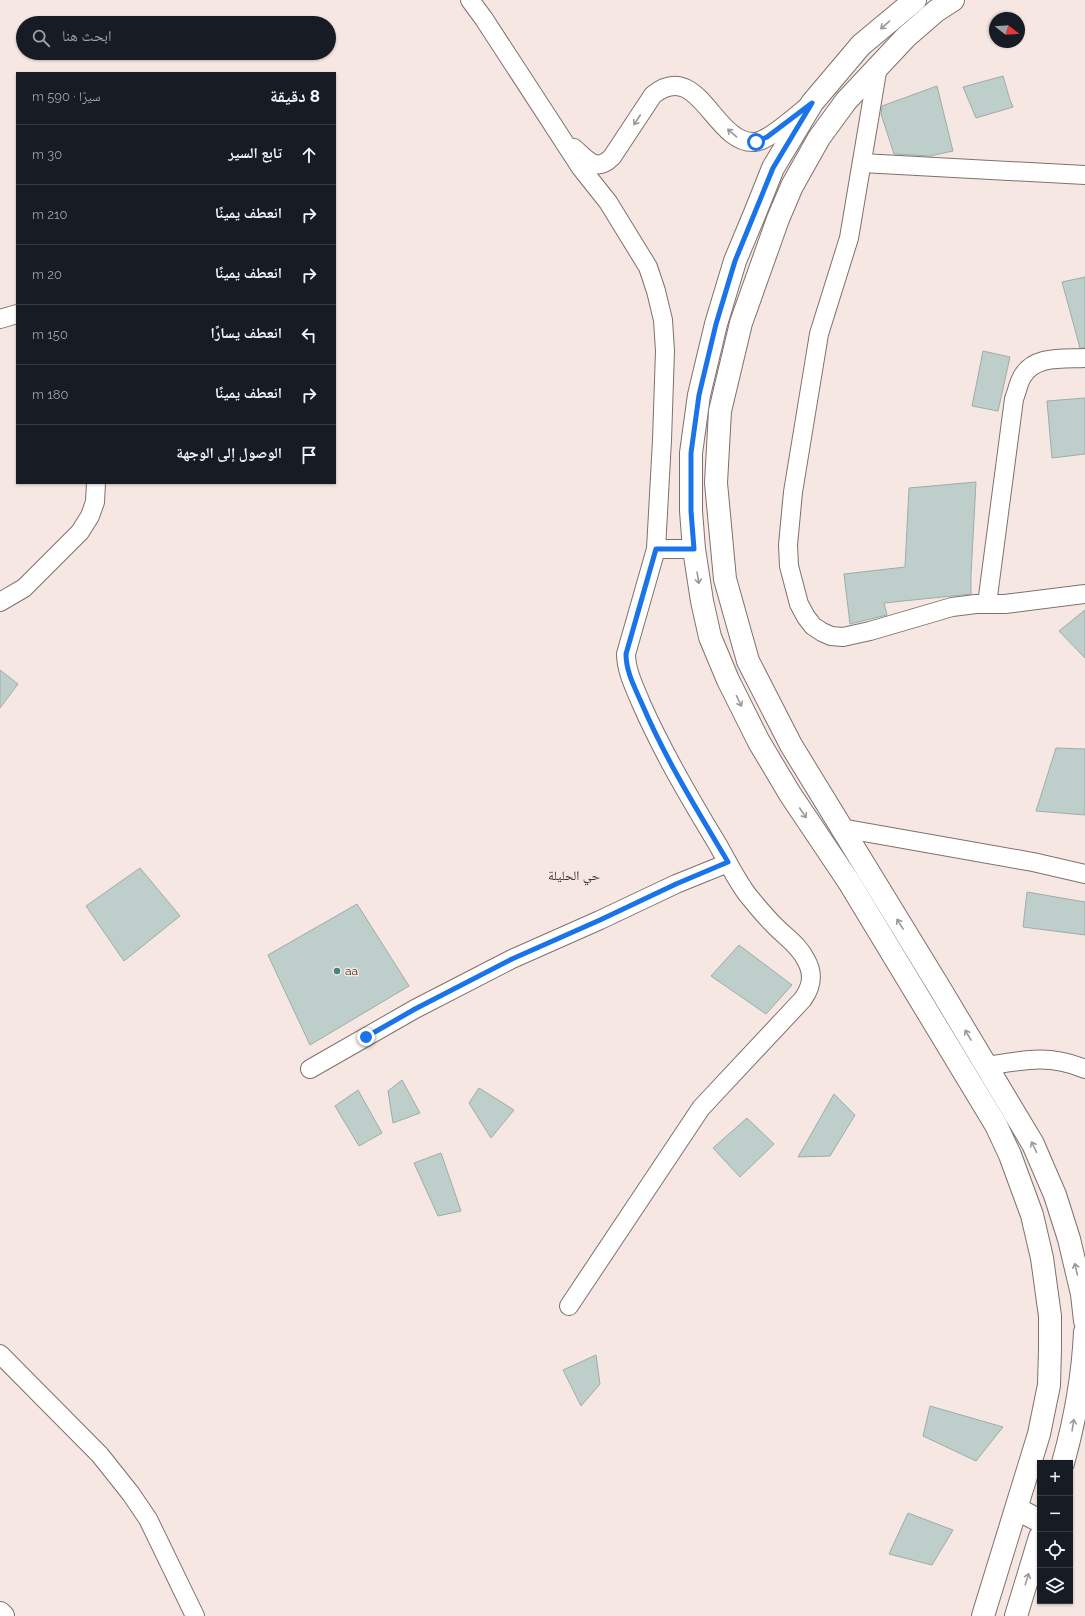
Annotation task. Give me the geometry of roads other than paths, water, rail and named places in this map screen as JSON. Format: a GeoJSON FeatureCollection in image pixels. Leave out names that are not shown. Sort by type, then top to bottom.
{"type":"FeatureCollection","features":[{"type":"Feature","properties":{"kind":"main road"},"geometry":{"type":"LineString","coordinates":[[915,0],[861,45],[812,103],[773,168],[735,261],[716,324],[699,395],[691,453],[691,511],[694,549],[702,601],[710,637],[728,680],[759,742],[790,794],[849,882],[996,1125],[1010,1155],[1032,1215],[1042,1258],[1050,1316],[1049,1385],[1039,1434],[983,1616]]}},
{"type":"Feature","properties":{"kind":"main road"},"geometry":{"type":"LineString","coordinates":[[953,0],[936,11],[906,37],[846,101],[819,138],[792,186],[778,219],[741,323],[720,411],[716,483],[725,579],[748,660],[791,745],[1033,1144],[1055,1195],[1069,1239],[1082,1294],[1085,1321]]}},
{"type":"Feature","properties":{"kind":"main road"},"geometry":{"type":"LineString","coordinates":[[1064,1460],[1071,1435],[1083,1367],[1085,1332]]}},
{"type":"Feature","properties":{"kind":"main road"},"geometry":{"type":"LineString","coordinates":[[1017,1509],[1037,1519]]}},
{"type":"Feature","properties":{"kind":"main road"},"geometry":{"type":"LineString","coordinates":[[1016,1616],[1037,1547]]}},
{"type":"Feature","properties":{"kind":"main road"},"geometry":{"type":"LineString","coordinates":[[0,1613],[3,1616]]}},
{"type":"Feature","properties":{"kind":"street"},"geometry":{"type":"LineString","coordinates":[[470,0],[484,19],[580,168],[608,202],[648,267],[663,320],[665,351],[656,549],[626,654],[626,661],[634,686],[646,714],[676,776],[746,892],[773,924],[798,948],[806,959],[812,978],[811,984],[803,999],[701,1108],[569,1306]]}},
{"type":"Feature","properties":{"kind":"street"},"geometry":{"type":"LineString","coordinates":[[878,66],[849,238],[819,334],[810,384],[803,439],[793,492],[788,545],[789,566],[799,604],[813,626],[832,636],[843,637],[952,607],[1033,601],[1085,594]]}},
{"type":"Feature","properties":{"kind":"street"},"geometry":{"type":"LineString","coordinates":[[557,133],[590,162],[598,165],[606,164],[612,158],[653,95],[661,89],[671,85],[682,86],[691,91],[734,136],[744,141],[756,142],[767,137],[812,103]]}},
{"type":"Feature","properties":{"kind":"street"},"geometry":{"type":"LineString","coordinates":[[862,163],[1085,175]]}},
{"type":"Feature","properties":{"kind":"street"},"geometry":{"type":"LineString","coordinates":[[0,319],[16,314]]}},
{"type":"Feature","properties":{"kind":"street"},"geometry":{"type":"LineString","coordinates":[[987,604],[1014,398],[1022,378],[1030,366],[1042,361],[1085,358]]}},
{"type":"Feature","properties":{"kind":"street"},"geometry":{"type":"LineString","coordinates":[[0,602],[24,588],[80,532],[90,516],[94,502],[96,484]]}},
{"type":"Feature","properties":{"kind":"street"},"geometry":{"type":"LineString","coordinates":[[656,549],[694,549]]}},
{"type":"Feature","properties":{"kind":"street"},"geometry":{"type":"LineString","coordinates":[[841,828],[965,849],[1085,874]]}},
{"type":"Feature","properties":{"kind":"street"},"geometry":{"type":"LineString","coordinates":[[310,1069],[415,1009],[505,962],[676,884],[728,862]]}},
{"type":"Feature","properties":{"kind":"street"},"geometry":{"type":"LineString","coordinates":[[987,1066],[1028,1059],[1045,1059],[1075,1065],[1085,1070]]}},
{"type":"Feature","properties":{"kind":"street"},"geometry":{"type":"LineString","coordinates":[[0,1354],[100,1455],[131,1494],[148,1519],[195,1616]]}},
{"type":"Feature","properties":{"kind":"place","name":"aa"},"geometry":{"type":"Point","coordinates":[337,971]}},
{"type":"Feature","properties":{"kind":"district","name":"حي الحليلة"},"geometry":{"type":"Point","coordinates":[574,875]}}]}
